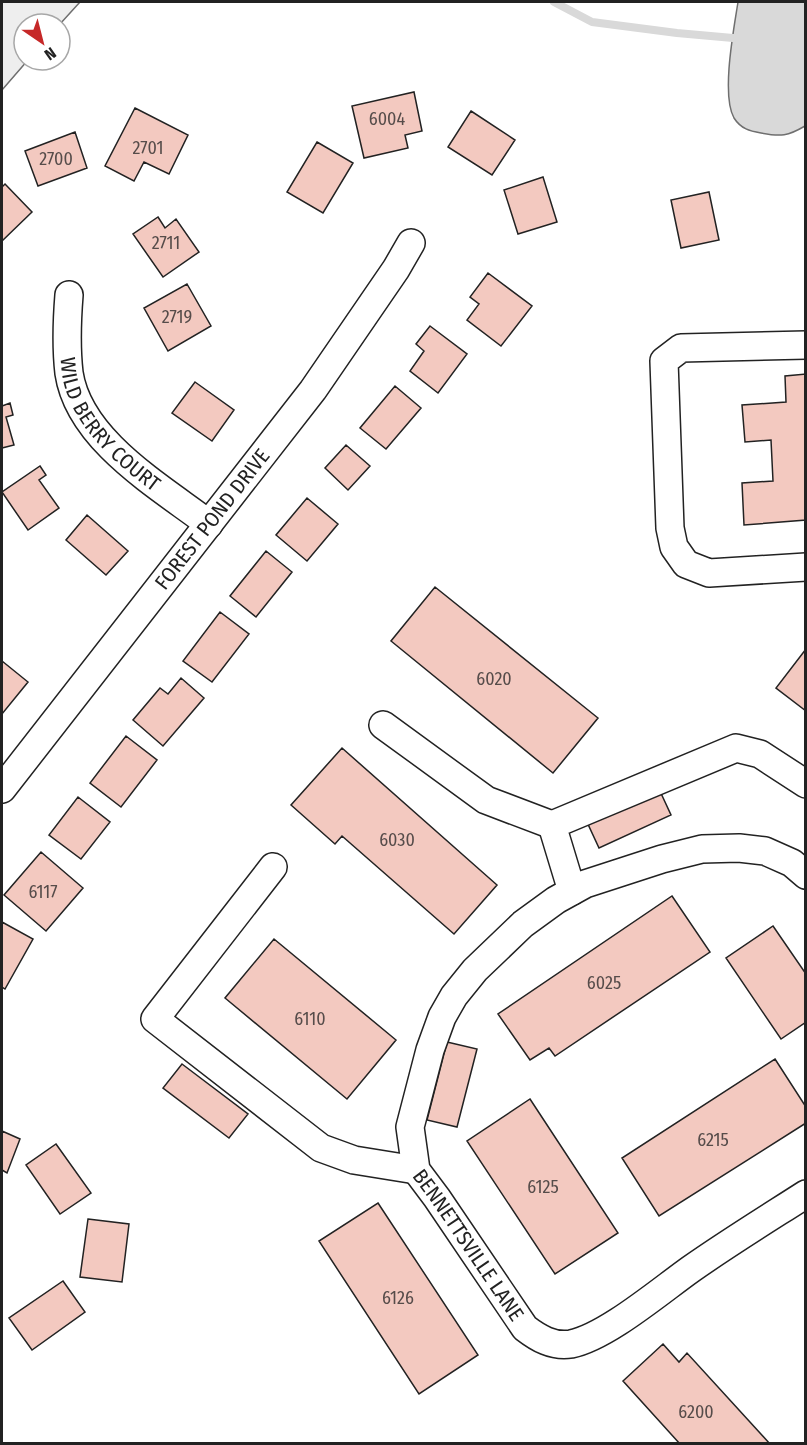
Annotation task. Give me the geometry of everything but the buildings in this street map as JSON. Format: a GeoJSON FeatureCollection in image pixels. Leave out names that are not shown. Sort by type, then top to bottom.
{"type":"FeatureCollection","features":[{"type":"Feature","properties":{"kind":"street","name":"FOREST POND DRIVE"},"geometry":{"type":"LineString","coordinates":[[2,789],[313,390],[396,269],[411,243]]}},
{"type":"Feature","properties":{"kind":"street","name":"WILD BERRY COURT"},"geometry":{"type":"LineString","coordinates":[[69,295],[67,325],[69,374],[81,406],[94,428],[109,447],[209,524]]}},
{"type":"Feature","properties":{"kind":"street"},"geometry":{"type":"LineString","coordinates":[[806,345],[681,348],[664,362],[670,528],[674,547],[686,564],[709,573],[806,567]]}},
{"type":"Feature","properties":{"kind":"street"},"geometry":{"type":"LineString","coordinates":[[383,725],[486,800],[552,825],[736,748],[760,754],[806,784]]}},
{"type":"Feature","properties":{"kind":"street"},"geometry":{"type":"LineString","coordinates":[[552,825],[572,891]]}},
{"type":"Feature","properties":{"kind":"street","name":"BENNETTSVILLE LANE"},"geometry":{"type":"LineString","coordinates":[[806,875],[792,862],[765,851],[739,848],[702,849],[662,859],[585,884],[556,900],[523,924],[475,970],[454,996],[441,1017],[410,1127],[416,1170],[525,1328],[538,1338],[553,1344],[568,1345],[585,1340],[609,1327],[692,1268],[806,1194]]}},
{"type":"Feature","properties":{"kind":"street"},"geometry":{"type":"LineString","coordinates":[[273,867],[155,1019],[321,1148],[354,1160],[416,1170]]}},
{"type":"Feature","properties":{"kind":"shaded area"},"geometry":{"type":"Polygon","coordinates":[[[2,2],[80,2],[71,12],[12,12],[12,72],[18,72],[2,90],[2,2]]]}},
{"type":"Feature","properties":{"kind":"shaded area"},"geometry":{"type":"Polygon","coordinates":[[[738,2],[805,2],[805,126],[794,132],[779,135],[753,131],[743,127],[734,118],[730,107],[728,78],[738,2]]]}},
{"type":"Feature","properties":{"kind":"waterway"},"geometry":{"type":"LineString","coordinates":[[554,2],[592,22],[733,38]]}}]}
